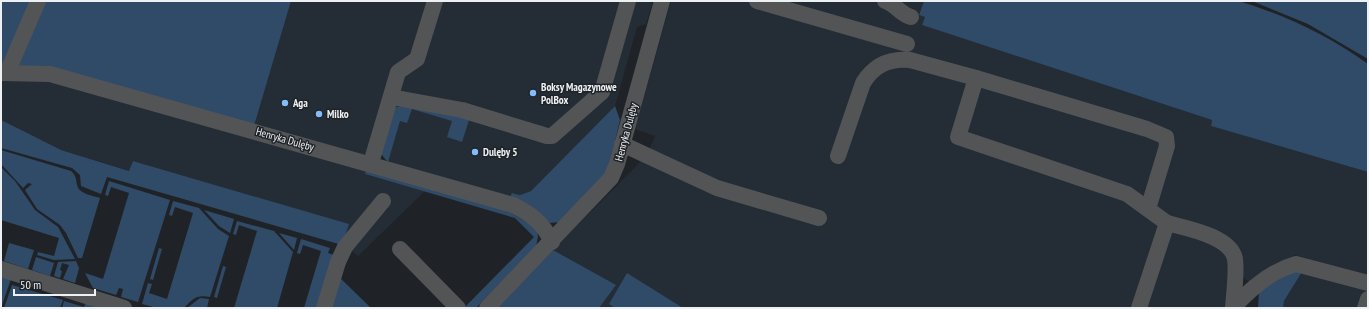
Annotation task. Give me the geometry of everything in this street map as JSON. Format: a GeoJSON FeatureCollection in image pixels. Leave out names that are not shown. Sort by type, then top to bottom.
{"type":"FeatureCollection","features":[{"type":"Feature","properties":{"kind":"street"},"geometry":{"type":"LineString","coordinates":[[4,74],[38,1]]}},
{"type":"Feature","properties":{"kind":"street"},"geometry":{"type":"LineString","coordinates":[[371,163],[398,72],[417,59],[435,1]]}},
{"type":"Feature","properties":{"kind":"street"},"geometry":{"type":"LineString","coordinates":[[391,97],[462,110],[547,136],[552,136],[602,92],[628,1]]}},
{"type":"Feature","properties":{"kind":"street","name":"Henryka Dulęby"},"geometry":{"type":"LineString","coordinates":[[487,308],[608,183],[617,164],[662,1]]}},
{"type":"Feature","properties":{"kind":"street"},"geometry":{"type":"LineString","coordinates":[[757,1],[907,44]]}},
{"type":"Feature","properties":{"kind":"street"},"geometry":{"type":"LineString","coordinates":[[885,1],[896,6],[904,14],[911,17]]}},
{"type":"Feature","properties":{"kind":"street"},"geometry":{"type":"LineString","coordinates":[[838,156],[863,82],[870,72],[878,66],[899,59],[910,60],[1147,129],[1166,138],[1167,146],[1148,209]]}},
{"type":"Feature","properties":{"kind":"street","name":"Henryka Dulęby"},"geometry":{"type":"LineString","coordinates":[[4,74],[50,74],[371,163],[513,205],[530,214],[542,225],[552,242]]}},
{"type":"Feature","properties":{"kind":"street"},"geometry":{"type":"LineString","coordinates":[[976,78],[958,137],[1127,194],[1167,223],[1211,236],[1226,244],[1235,258],[1241,289],[1233,308]]}},
{"type":"Feature","properties":{"kind":"street"},"geometry":{"type":"LineString","coordinates":[[622,144],[717,188],[819,218]]}},
{"type":"Feature","properties":{"kind":"street"},"geometry":{"type":"LineString","coordinates":[[324,308],[338,262],[345,246],[383,201]]}},
{"type":"Feature","properties":{"kind":"street"},"geometry":{"type":"LineString","coordinates":[[1139,308],[1167,223]]}},
{"type":"Feature","properties":{"kind":"street"},"geometry":{"type":"LineString","coordinates":[[400,249],[458,308]]}},
{"type":"Feature","properties":{"kind":"street"},"geometry":{"type":"LineString","coordinates":[[1241,289],[1288,266],[1296,264],[1368,283]]}},
{"type":"Feature","properties":{"kind":"street"},"geometry":{"type":"LineString","coordinates":[[1,269],[124,308]]}},
{"type":"Feature","properties":{"kind":"street"},"geometry":{"type":"LineString","coordinates":[[1365,308],[1368,299]]}},
{"type":"Feature","properties":{"kind":"shaded area"},"geometry":{"type":"Polygon","coordinates":[[[1,1],[291,1],[254,126],[1,69],[1,1]]]}},
{"type":"Feature","properties":{"kind":"shaded area"},"geometry":{"type":"Polygon","coordinates":[[[291,1],[431,1],[415,57],[396,69],[370,158],[254,126],[291,1]]]}},
{"type":"Feature","properties":{"kind":"shaded area"},"geometry":{"type":"Polygon","coordinates":[[[438,1],[651,1],[652,5],[646,24],[637,27],[615,106],[531,191],[520,195],[514,193],[510,196],[388,162],[384,159],[401,106],[395,94],[438,1]]]}},
{"type":"Feature","properties":{"kind":"shaded area"},"geometry":{"type":"Polygon","coordinates":[[[671,1],[924,1],[919,15],[925,17],[922,25],[1212,120],[1211,126],[1368,172],[1368,308],[1283,308],[1284,301],[1306,266],[1308,259],[1295,255],[1248,281],[1240,275],[1228,308],[599,308],[615,285],[553,250],[647,155],[655,136],[635,129],[671,1]]]}},
{"type":"Feature","properties":{"kind":"shaded area"},"geometry":{"type":"Polygon","coordinates":[[[924,1],[1239,1],[1273,13],[1322,35],[1368,64],[1368,172],[1211,126],[1212,120],[922,25],[925,17],[919,15],[924,1]]]}},
{"type":"Feature","properties":{"kind":"shaded area"},"geometry":{"type":"Polygon","coordinates":[[[1252,1],[1368,1],[1368,59],[1308,24],[1252,1]]]}},
{"type":"Feature","properties":{"kind":"shaded area"},"geometry":{"type":"Polygon","coordinates":[[[1,79],[51,79],[367,167],[365,174],[425,191],[358,256],[342,245],[348,224],[133,161],[130,171],[61,150],[18,130],[1,120],[1,79]]]}},
{"type":"Feature","properties":{"kind":"shaded area"},"geometry":{"type":"Polygon","coordinates":[[[401,106],[470,117],[462,142],[447,137],[452,121],[412,109],[407,123],[400,121],[388,162],[381,154],[393,108],[401,106]]]}},
{"type":"Feature","properties":{"kind":"shaded area"},"geometry":{"type":"Polygon","coordinates":[[[615,106],[620,120],[609,166],[602,178],[560,222],[549,223],[510,197],[512,193],[520,195],[531,191],[615,106]]]}},
{"type":"Feature","properties":{"kind":"shaded area"},"geometry":{"type":"Polygon","coordinates":[[[1,120],[61,150],[129,171],[133,161],[349,224],[342,245],[107,177],[101,194],[81,186],[80,175],[72,168],[1,148],[1,120]]]}},
{"type":"Feature","properties":{"kind":"shaded area"},"geometry":{"type":"Polygon","coordinates":[[[1,150],[71,171],[75,176],[78,187],[81,191],[100,198],[82,258],[78,258],[66,233],[60,225],[37,209],[25,190],[32,184],[28,183],[23,188],[1,164],[1,150]]]}},
{"type":"Feature","properties":{"kind":"shaded area"},"geometry":{"type":"Polygon","coordinates":[[[1,167],[15,181],[35,210],[58,227],[75,259],[54,260],[37,255],[38,252],[54,256],[59,238],[1,220],[1,167]]]}},
{"type":"Feature","properties":{"kind":"shaded area"},"geometry":{"type":"Polygon","coordinates":[[[367,167],[500,206],[536,228],[538,236],[536,247],[476,308],[466,308],[465,307],[534,237],[515,218],[365,174],[367,167]]]}},
{"type":"Feature","properties":{"kind":"shaded area"},"geometry":{"type":"Polygon","coordinates":[[[109,181],[170,200],[138,302],[121,297],[123,289],[119,288],[116,295],[93,288],[85,273],[103,279],[129,193],[111,187],[108,196],[105,195],[109,181]]]}},
{"type":"Feature","properties":{"kind":"shaded area"},"geometry":{"type":"Polygon","coordinates":[[[173,201],[199,208],[218,229],[229,236],[210,297],[202,296],[195,298],[184,308],[157,308],[142,304],[148,283],[152,284],[149,293],[167,299],[193,213],[175,207],[172,216],[169,215],[173,201]]]}},
{"type":"Feature","properties":{"kind":"shaded area"},"geometry":{"type":"Polygon","coordinates":[[[204,210],[234,219],[230,233],[219,226],[204,210]]]}},
{"type":"Feature","properties":{"kind":"shaded area"},"geometry":{"type":"Polygon","coordinates":[[[237,221],[274,231],[293,252],[277,308],[234,308],[257,231],[239,225],[236,235],[233,234],[237,221]]]}},
{"type":"Feature","properties":{"kind":"shaded area"},"geometry":{"type":"Polygon","coordinates":[[[279,233],[297,238],[294,250],[279,233]]]}},
{"type":"Feature","properties":{"kind":"shaded area"},"geometry":{"type":"Polygon","coordinates":[[[301,239],[330,248],[328,253],[337,256],[321,308],[304,308],[321,251],[303,245],[300,254],[297,253],[301,239]]]}},
{"type":"Feature","properties":{"kind":"shaded area"},"geometry":{"type":"Polygon","coordinates":[[[9,243],[34,250],[28,269],[4,261],[9,243]]]}},
{"type":"Feature","properties":{"kind":"shaded area"},"geometry":{"type":"Polygon","coordinates":[[[159,248],[162,249],[153,280],[150,279],[159,248]]]}},
{"type":"Feature","properties":{"kind":"shaded area"},"geometry":{"type":"Polygon","coordinates":[[[553,250],[616,285],[599,308],[496,308],[553,250]]]}},
{"type":"Feature","properties":{"kind":"shaded area"},"geometry":{"type":"Polygon","coordinates":[[[36,257],[54,263],[50,276],[32,270],[36,257]]]}},
{"type":"Feature","properties":{"kind":"shaded area"},"geometry":{"type":"Polygon","coordinates":[[[76,261],[79,268],[75,283],[63,279],[69,265],[62,263],[60,278],[54,276],[58,262],[76,261]]]}},
{"type":"Feature","properties":{"kind":"shaded area"},"geometry":{"type":"Polygon","coordinates":[[[223,266],[226,267],[217,298],[214,297],[223,266]]]}},
{"type":"Feature","properties":{"kind":"shaded area"},"geometry":{"type":"Polygon","coordinates":[[[1294,271],[1302,272],[1284,301],[1283,308],[1258,308],[1259,291],[1294,271]]]}},
{"type":"Feature","properties":{"kind":"shaded area"},"geometry":{"type":"Polygon","coordinates":[[[627,273],[683,308],[615,308],[609,304],[627,273]]]}},
{"type":"Feature","properties":{"kind":"shaded area"},"geometry":{"type":"Polygon","coordinates":[[[1,276],[11,279],[1,308],[1,276]]]}},
{"type":"Feature","properties":{"kind":"shaded area"},"geometry":{"type":"Polygon","coordinates":[[[338,276],[371,308],[327,308],[338,276]]]}},
{"type":"Feature","properties":{"kind":"shaded area"},"geometry":{"type":"Polygon","coordinates":[[[12,285],[63,300],[60,308],[4,308],[12,285]]]}},
{"type":"Feature","properties":{"kind":"shaded area"},"geometry":{"type":"Polygon","coordinates":[[[200,298],[209,299],[207,308],[187,308],[200,298]]]}},
{"type":"Feature","properties":{"kind":"shaded area"},"geometry":{"type":"Polygon","coordinates":[[[87,299],[104,308],[62,308],[64,301],[84,307],[87,299]]]}},
{"type":"Feature","properties":{"kind":"place","name":"Boksy Magazynowe PolBox"},"geometry":{"type":"Point","coordinates":[533,93]}},
{"type":"Feature","properties":{"kind":"place","name":"Aga"},"geometry":{"type":"Point","coordinates":[285,103]}},
{"type":"Feature","properties":{"kind":"place","name":"Milko"},"geometry":{"type":"Point","coordinates":[319,114]}},
{"type":"Feature","properties":{"kind":"place","name":"Dulęby 5"},"geometry":{"type":"Point","coordinates":[475,152]}}]}
